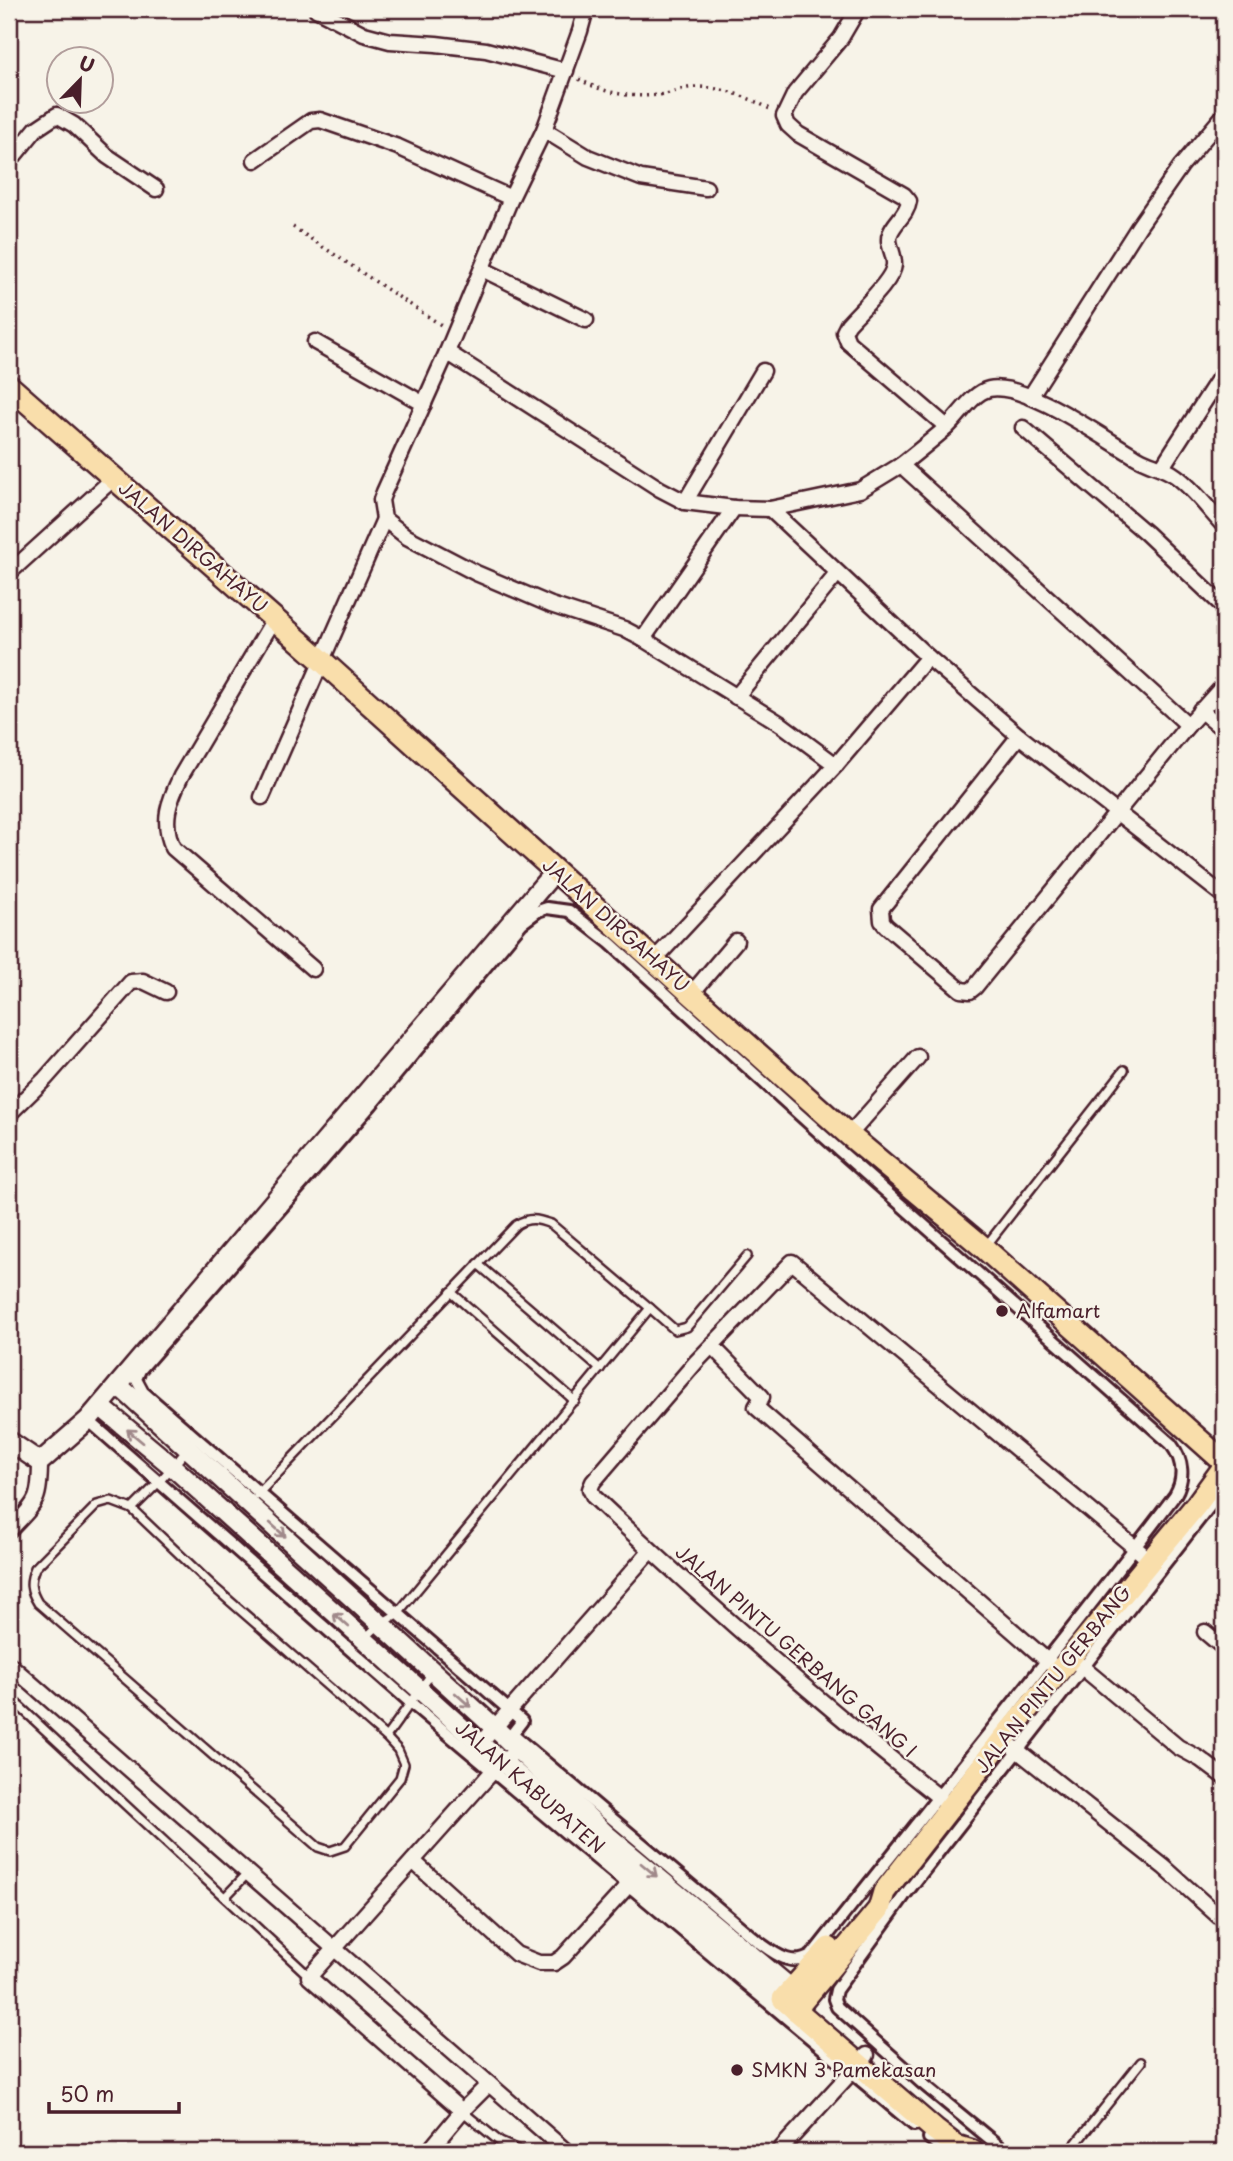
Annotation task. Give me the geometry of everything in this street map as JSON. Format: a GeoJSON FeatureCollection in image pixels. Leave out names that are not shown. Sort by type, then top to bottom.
{"type":"FeatureCollection","features":[{"type":"Feature","properties":{"kind":"main road","name":"JALAN DIRGAHAYU"},"geometry":{"type":"LineString","coordinates":[[9,386],[321,660],[849,1135],[985,1248],[1224,1462]]}},
{"type":"Feature","properties":{"kind":"main road","name":"JALAN PINTU GERBANG"},"geometry":{"type":"LineString","coordinates":[[794,2000],[827,1961],[868,1901],[884,1892],[944,1801],[1011,1745],[1143,1554],[1224,1467]]}},
{"type":"Feature","properties":{"kind":"main road","name":"JALAN KABUPATEN"},"geometry":{"type":"LineString","coordinates":[[794,2000],[859,2064],[962,2138],[972,2152]]}},
{"type":"Feature","properties":{"kind":"street"},"geometry":{"type":"LineString","coordinates":[[316,9],[364,34],[390,41],[486,50],[566,71]]}},
{"type":"Feature","properties":{"kind":"street"},"geometry":{"type":"LineString","coordinates":[[262,797],[384,519],[384,492],[455,334],[511,198],[544,130],[586,9]]}},
{"type":"Feature","properties":{"kind":"street"},"geometry":{"type":"LineString","coordinates":[[858,9],[841,37],[795,93],[785,116],[798,134],[904,195],[909,201],[908,208],[890,231],[888,239],[894,256],[892,274],[844,332],[848,342],[947,427]]}},
{"type":"Feature","properties":{"kind":"street"},"geometry":{"type":"LineString","coordinates":[[9,162],[36,129],[48,118],[57,115],[74,125],[107,156],[156,189]]}},
{"type":"Feature","properties":{"kind":"street"},"geometry":{"type":"LineString","coordinates":[[1031,397],[1139,226],[1181,166],[1224,115]]}},
{"type":"Feature","properties":{"kind":"street"},"geometry":{"type":"LineString","coordinates":[[255,160],[311,121],[320,120],[398,147],[511,198]]}},
{"type":"Feature","properties":{"kind":"street"},"geometry":{"type":"LineString","coordinates":[[544,130],[588,157],[641,178],[706,188]]}},
{"type":"Feature","properties":{"kind":"street"},"geometry":{"type":"LineString","coordinates":[[482,269],[586,320]]}},
{"type":"Feature","properties":{"kind":"street"},"geometry":{"type":"LineString","coordinates":[[315,342],[424,404]]}},
{"type":"Feature","properties":{"kind":"street"},"geometry":{"type":"LineString","coordinates":[[447,352],[660,489],[685,502],[770,509],[860,490],[901,465],[947,427],[980,394],[988,389],[1000,389],[1031,397],[1110,439],[1140,459],[1162,467],[1178,477],[1224,526]]}},
{"type":"Feature","properties":{"kind":"street"},"geometry":{"type":"LineString","coordinates":[[685,502],[763,371]]}},
{"type":"Feature","properties":{"kind":"street"},"geometry":{"type":"LineString","coordinates":[[1162,467],[1224,371]]}},
{"type":"Feature","properties":{"kind":"street"},"geometry":{"type":"LineString","coordinates":[[1023,428],[1146,533],[1224,607]]}},
{"type":"Feature","properties":{"kind":"street"},"geometry":{"type":"LineString","coordinates":[[901,465],[1188,724]]}},
{"type":"Feature","properties":{"kind":"street"},"geometry":{"type":"LineString","coordinates":[[9,573],[114,478]]}},
{"type":"Feature","properties":{"kind":"street"},"geometry":{"type":"LineString","coordinates":[[643,639],[734,508]]}},
{"type":"Feature","properties":{"kind":"street"},"geometry":{"type":"LineString","coordinates":[[770,509],[928,657],[1019,736],[1224,895]]}},
{"type":"Feature","properties":{"kind":"street"},"geometry":{"type":"LineString","coordinates":[[384,519],[407,537],[487,579],[551,605],[624,629],[643,639],[781,724],[836,765]]}},
{"type":"Feature","properties":{"kind":"street"},"geometry":{"type":"LineString","coordinates":[[736,697],[837,574]]}},
{"type":"Feature","properties":{"kind":"street"},"geometry":{"type":"LineString","coordinates":[[274,619],[181,776],[169,802],[167,835],[173,848],[313,969]]}},
{"type":"Feature","properties":{"kind":"street"},"geometry":{"type":"LineString","coordinates":[[655,959],[836,765],[928,657]]}},
{"type":"Feature","properties":{"kind":"street"},"geometry":{"type":"LineString","coordinates":[[1019,736],[881,909],[882,921],[886,926],[961,990],[975,987],[1188,724],[1224,685]]}},
{"type":"Feature","properties":{"kind":"street"},"geometry":{"type":"LineString","coordinates":[[1200,710],[1224,730]]}},
{"type":"Feature","properties":{"kind":"street"},"geometry":{"type":"LineString","coordinates":[[9,1531],[36,1499],[40,1490],[40,1462],[94,1413],[555,871]]}},
{"type":"Feature","properties":{"kind":"street"},"geometry":{"type":"LineString","coordinates":[[1224,1488],[1065,1664],[944,1801],[812,1955],[804,1960],[789,1960],[782,1959],[757,1941],[512,1734],[522,1721],[397,1614],[253,1499],[143,1392],[135,1379],[372,1104],[522,923],[547,908],[569,911],[610,943],[1171,1444],[1182,1462],[1180,1487],[1143,1554],[792,1262],[712,1346],[762,1398],[756,1407],[1065,1664],[1178,1747],[1224,1777]]}},
{"type":"Feature","properties":{"kind":"street"},"geometry":{"type":"LineString","coordinates":[[692,993],[736,941]]}},
{"type":"Feature","properties":{"kind":"street"},"geometry":{"type":"LineString","coordinates":[[9,1114],[45,1079],[131,982],[143,981],[166,992]]}},
{"type":"Feature","properties":{"kind":"street"},"geometry":{"type":"LineString","coordinates":[[849,1135],[918,1057]]}},
{"type":"Feature","properties":{"kind":"street","name":"JALAN PINTU GERBANG GANG I"},"geometry":{"type":"LineString","coordinates":[[712,1346],[598,1476],[590,1489],[594,1497],[831,1711],[944,1801]]}},
{"type":"Feature","properties":{"kind":"street","name":"JALAN KABUPATEN"},"geometry":{"type":"LineString","coordinates":[[118,1385],[188,1448],[253,1499],[380,1624],[495,1728],[504,1761],[632,1882],[794,2000]]}},
{"type":"Feature","properties":{"kind":"street"},"geometry":{"type":"LineString","coordinates":[[94,1413],[159,1482],[415,1697],[504,1761],[309,1977],[462,2111]]}},
{"type":"Feature","properties":{"kind":"street","name":"JALAN KABUPATEN"},"geometry":{"type":"LineString","coordinates":[[94,1413],[173,1467],[363,1640],[415,1697],[608,1836],[794,2000]]}},
{"type":"Feature","properties":{"kind":"street"},"geometry":{"type":"LineString","coordinates":[[9,1441],[40,1462]]}},
{"type":"Feature","properties":{"kind":"street"},"geometry":{"type":"LineString","coordinates":[[480,1744],[650,1550]]}},
{"type":"Feature","properties":{"kind":"street"},"geometry":{"type":"LineString","coordinates":[[1205,1632],[1224,1648]]}},
{"type":"Feature","properties":{"kind":"street"},"geometry":{"type":"LineString","coordinates":[[9,1664],[567,2152]]}},
{"type":"Feature","properties":{"kind":"street"},"geometry":{"type":"LineString","coordinates":[[1006,2152],[922,2083],[837,2007],[834,1999],[836,1990],[1011,1745],[1164,1867],[1224,1921]]}},
{"type":"Feature","properties":{"kind":"street"},"geometry":{"type":"LineString","coordinates":[[413,1861],[516,1954],[539,1963],[554,1963],[563,1957],[632,1882],[859,2064],[946,2152]]}},
{"type":"Feature","properties":{"kind":"street"},"geometry":{"type":"LineString","coordinates":[[778,2152],[859,2064]]}},
{"type":"Feature","properties":{"kind":"street"},"geometry":{"type":"LineString","coordinates":[[428,2152],[489,2084]]}},
{"type":"Feature","properties":{"kind":"lane"},"geometry":{"type":"LineString","coordinates":[[985,1248],[1124,1070]]}},
{"type":"Feature","properties":{"kind":"lane"},"geometry":{"type":"LineString","coordinates":[[232,1520],[516,1225],[525,1220],[538,1219],[551,1224],[675,1329],[687,1327],[747,1256]]}},
{"type":"Feature","properties":{"kind":"lane"},"geometry":{"type":"LineString","coordinates":[[478,1264],[600,1369]]}},
{"type":"Feature","properties":{"kind":"lane"},"geometry":{"type":"LineString","coordinates":[[451,1292],[575,1401]]}},
{"type":"Feature","properties":{"kind":"lane"},"geometry":{"type":"LineString","coordinates":[[363,1640],[380,1624],[397,1614],[649,1308]]}},
{"type":"Feature","properties":{"kind":"lane"},"geometry":{"type":"LineString","coordinates":[[132,1509],[188,1448]]}},
{"type":"Feature","properties":{"kind":"lane"},"geometry":{"type":"LineString","coordinates":[[111,1501],[132,1509],[216,1589],[398,1750],[404,1764],[400,1778],[345,1846],[330,1851],[318,1847],[38,1603],[31,1591],[31,1578],[35,1568],[97,1505],[111,1501]]}},
{"type":"Feature","properties":{"kind":"lane"},"geometry":{"type":"LineString","coordinates":[[386,1737],[432,1673]]}},
{"type":"Feature","properties":{"kind":"lane"},"geometry":{"type":"LineString","coordinates":[[17,1704],[309,1977]]}},
{"type":"Feature","properties":{"kind":"lane"},"geometry":{"type":"LineString","coordinates":[[225,1897],[248,1873]]}},
{"type":"Feature","properties":{"kind":"lane"},"geometry":{"type":"LineString","coordinates":[[1069,2152],[1141,2062]]}},
{"type":"Feature","properties":{"kind":"lane"},"geometry":{"type":"LineString","coordinates":[[462,2111],[500,2142],[523,2152]]}},
{"type":"Feature","properties":{"kind":"lane"},"geometry":{"type":"LineString","coordinates":[[500,2142],[501,2152]]}},
{"type":"Feature","properties":{"kind":"path"},"geometry":{"type":"LineString","coordinates":[[566,71],[585,82],[621,95],[665,94],[687,87],[701,87],[746,96],[785,116]]}},
{"type":"Feature","properties":{"kind":"path"},"geometry":{"type":"LineString","coordinates":[[293,227],[455,334]]}},
{"type":"Feature","properties":{"kind":"place","name":"Alfamart"},"geometry":{"type":"Point","coordinates":[1002,1311]}},
{"type":"Feature","properties":{"kind":"place","name":"SMKN 3 Pamekasan"},"geometry":{"type":"Point","coordinates":[737,2070]}}]}
